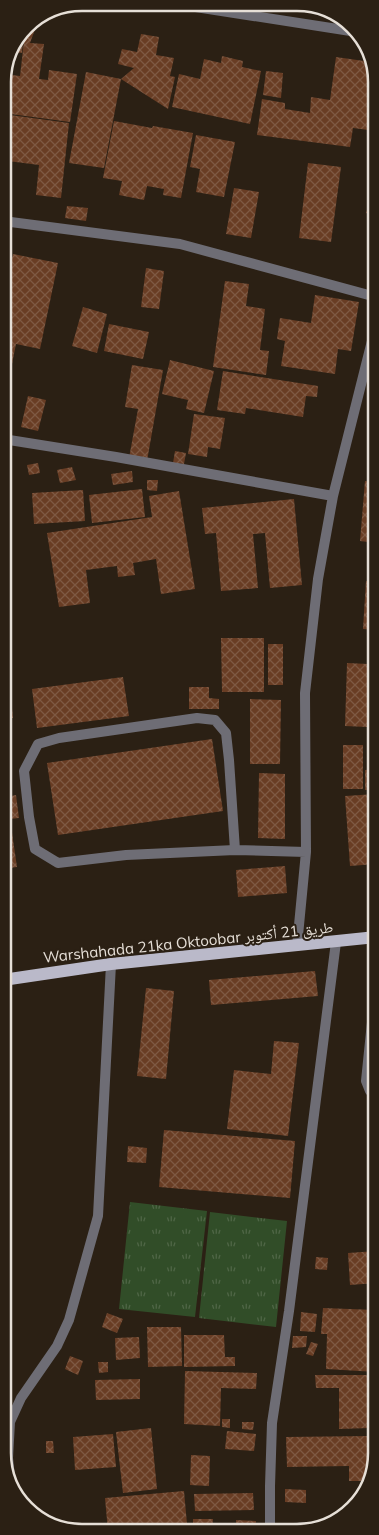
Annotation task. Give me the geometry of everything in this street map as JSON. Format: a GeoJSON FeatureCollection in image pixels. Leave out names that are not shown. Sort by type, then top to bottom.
{"type":"FeatureCollection","features":[{"type":"Feature","properties":{"kind":"main road","name":"Warshahada 21ka Oktoobar طريق 21 أكتوبر"},"geometry":{"type":"LineString","coordinates":[[11,979],[111,964],[368,938]]}},
{"type":"Feature","properties":{"kind":"street"},"geometry":{"type":"LineString","coordinates":[[217,11],[344,30]]}},
{"type":"Feature","properties":{"kind":"street"},"geometry":{"type":"LineString","coordinates":[[11,222],[180,244],[368,295]]}},
{"type":"Feature","properties":{"kind":"street"},"geometry":{"type":"LineString","coordinates":[[297,946],[306,852],[305,693],[318,579],[333,496],[368,358]]}},
{"type":"Feature","properties":{"kind":"street"},"geometry":{"type":"LineString","coordinates":[[11,440],[333,496]]}},
{"type":"Feature","properties":{"kind":"street"},"geometry":{"type":"LineString","coordinates":[[235,850],[226,733],[214,720],[197,718],[59,738],[38,744],[24,771],[35,849],[58,863],[126,855],[235,850],[306,852]]}},
{"type":"Feature","properties":{"kind":"street"},"geometry":{"type":"LineString","coordinates":[[271,1524],[272,1423],[290,1301],[336,942]]}},
{"type":"Feature","properties":{"kind":"street"},"geometry":{"type":"LineString","coordinates":[[11,1420],[21,1398],[57,1346],[69,1320],[98,1216],[111,964]]}},
{"type":"Feature","properties":{"kind":"street"},"geometry":{"type":"LineString","coordinates":[[368,1062],[366,1082],[368,1086]]}},
{"type":"Feature","properties":{"kind":"green space"},"geometry":{"type":"Polygon","coordinates":[[[130,1202],[207,1211],[195,1317],[119,1309],[130,1202]]]}},
{"type":"Feature","properties":{"kind":"green space"},"geometry":{"type":"Polygon","coordinates":[[[210,1212],[287,1221],[276,1327],[199,1318],[210,1212]]]}},
{"type":"Feature","properties":{"kind":"building"},"geometry":{"type":"Polygon","coordinates":[[[35,30],[30,43],[44,44],[39,79],[48,80],[49,70],[77,74],[70,122],[11,114],[12,75],[20,76],[24,42],[35,30]]]}},
{"type":"Feature","properties":{"kind":"building"},"geometry":{"type":"Polygon","coordinates":[[[141,34],[159,37],[156,55],[174,58],[170,76],[175,77],[168,109],[121,79],[134,68],[118,64],[122,49],[137,52],[141,34]]]}},
{"type":"Feature","properties":{"kind":"building"},"geometry":{"type":"Polygon","coordinates":[[[23,43],[22,53],[18,53],[23,43]]]}},
{"type":"Feature","properties":{"kind":"building"},"geometry":{"type":"Polygon","coordinates":[[[222,56],[243,61],[242,67],[261,71],[250,124],[172,107],[179,74],[200,79],[204,59],[221,63],[222,56]]]}},
{"type":"Feature","properties":{"kind":"building"},"geometry":{"type":"Polygon","coordinates":[[[336,57],[364,61],[368,83],[368,130],[353,128],[350,147],[257,135],[262,99],[285,103],[285,109],[310,113],[311,97],[330,100],[336,57]]]}},
{"type":"Feature","properties":{"kind":"building"},"geometry":{"type":"Polygon","coordinates":[[[266,71],[283,73],[281,98],[263,95],[266,71]]]}},
{"type":"Feature","properties":{"kind":"building"},"geometry":{"type":"Polygon","coordinates":[[[86,72],[121,79],[104,168],[69,163],[86,72]]]}},
{"type":"Feature","properties":{"kind":"building"},"geometry":{"type":"Polygon","coordinates":[[[11,115],[69,123],[61,198],[36,195],[39,165],[11,161],[11,115]]]}},
{"type":"Feature","properties":{"kind":"building"},"geometry":{"type":"Polygon","coordinates":[[[114,121],[193,133],[181,198],[163,195],[164,189],[147,186],[144,200],[119,195],[122,181],[103,178],[114,121]]]}},
{"type":"Feature","properties":{"kind":"building"},"geometry":{"type":"Polygon","coordinates":[[[196,135],[235,142],[224,197],[196,192],[200,169],[190,167],[196,135]]]}},
{"type":"Feature","properties":{"kind":"building"},"geometry":{"type":"Polygon","coordinates":[[[308,163],[341,167],[331,242],[299,238],[308,163]]]}},
{"type":"Feature","properties":{"kind":"building"},"geometry":{"type":"Polygon","coordinates":[[[234,188],[259,192],[251,238],[226,234],[234,188]]]}},
{"type":"Feature","properties":{"kind":"building"},"geometry":{"type":"Polygon","coordinates":[[[67,206],[88,208],[86,221],[65,218],[67,206]]]}},
{"type":"Feature","properties":{"kind":"building"},"geometry":{"type":"Polygon","coordinates":[[[13,254],[58,263],[40,349],[16,344],[11,369],[11,263],[13,254]]]}},
{"type":"Feature","properties":{"kind":"building"},"geometry":{"type":"Polygon","coordinates":[[[146,268],[164,271],[159,309],[141,307],[146,268]]]}},
{"type":"Feature","properties":{"kind":"building"},"geometry":{"type":"Polygon","coordinates":[[[225,281],[249,284],[246,306],[265,309],[260,350],[269,351],[266,375],[213,367],[225,281]]]}},
{"type":"Feature","properties":{"kind":"building"},"geometry":{"type":"Polygon","coordinates":[[[315,295],[359,302],[351,351],[338,349],[335,374],[281,366],[285,341],[277,339],[280,318],[311,323],[315,295]]]}},
{"type":"Feature","properties":{"kind":"building"},"geometry":{"type":"Polygon","coordinates":[[[83,307],[107,314],[97,353],[72,346],[83,307]]]}},
{"type":"Feature","properties":{"kind":"building"},"geometry":{"type":"Polygon","coordinates":[[[109,324],[149,332],[143,359],[104,351],[109,324]]]}},
{"type":"Feature","properties":{"kind":"building"},"geometry":{"type":"Polygon","coordinates":[[[170,360],[214,371],[204,413],[186,409],[188,400],[162,394],[170,360]]]}},
{"type":"Feature","properties":{"kind":"building"},"geometry":{"type":"Polygon","coordinates":[[[132,365],[163,370],[147,461],[129,458],[138,409],[125,407],[132,365]]]}},
{"type":"Feature","properties":{"kind":"building"},"geometry":{"type":"Polygon","coordinates":[[[223,371],[318,386],[317,397],[306,396],[303,417],[246,408],[245,414],[217,410],[223,371]]]}},
{"type":"Feature","properties":{"kind":"building"},"geometry":{"type":"Polygon","coordinates":[[[28,396],[46,400],[38,431],[21,427],[28,396]]]}},
{"type":"Feature","properties":{"kind":"building"},"geometry":{"type":"Polygon","coordinates":[[[194,414],[225,418],[220,449],[208,447],[207,457],[188,454],[194,414]]]}},
{"type":"Feature","properties":{"kind":"building"},"geometry":{"type":"Polygon","coordinates":[[[175,451],[186,453],[184,464],[173,463],[175,451]]]}},
{"type":"Feature","properties":{"kind":"building"},"geometry":{"type":"Polygon","coordinates":[[[38,463],[40,473],[29,475],[27,465],[38,463]]]}},
{"type":"Feature","properties":{"kind":"building"},"geometry":{"type":"Polygon","coordinates":[[[72,467],[76,480],[60,483],[57,470],[72,467]]]}},
{"type":"Feature","properties":{"kind":"building"},"geometry":{"type":"Polygon","coordinates":[[[132,471],[133,482],[113,485],[111,474],[132,471]]]}},
{"type":"Feature","properties":{"kind":"building"},"geometry":{"type":"Polygon","coordinates":[[[147,480],[158,480],[157,491],[147,490],[147,480]]]}},
{"type":"Feature","properties":{"kind":"building"},"geometry":{"type":"Polygon","coordinates":[[[365,481],[368,481],[368,542],[360,541],[365,481]]]}},
{"type":"Feature","properties":{"kind":"building"},"geometry":{"type":"Polygon","coordinates":[[[142,489],[145,517],[92,523],[89,495],[142,489]]]}},
{"type":"Feature","properties":{"kind":"building"},"geometry":{"type":"Polygon","coordinates":[[[83,490],[85,521],[34,524],[32,493],[83,490]]]}},
{"type":"Feature","properties":{"kind":"building"},"geometry":{"type":"Polygon","coordinates":[[[179,491],[195,589],[161,594],[156,559],[133,563],[135,575],[118,577],[117,566],[86,570],[90,603],[59,607],[47,533],[152,517],[149,496],[179,491]]]}},
{"type":"Feature","properties":{"kind":"building"},"geometry":{"type":"Polygon","coordinates":[[[294,499],[302,585],[270,588],[265,533],[253,534],[258,588],[221,591],[216,533],[205,534],[202,508],[294,499]]]}},
{"type":"Feature","properties":{"kind":"building"},"geometry":{"type":"Polygon","coordinates":[[[366,581],[368,581],[368,629],[363,629],[366,581]]]}},
{"type":"Feature","properties":{"kind":"building"},"geometry":{"type":"Polygon","coordinates":[[[221,638],[264,638],[264,692],[222,692],[221,638]]]}},
{"type":"Feature","properties":{"kind":"building"},"geometry":{"type":"Polygon","coordinates":[[[268,644],[283,644],[283,685],[268,685],[268,644]]]}},
{"type":"Feature","properties":{"kind":"building"},"geometry":{"type":"Polygon","coordinates":[[[347,663],[368,664],[367,727],[345,726],[347,663]]]}},
{"type":"Feature","properties":{"kind":"building"},"geometry":{"type":"Polygon","coordinates":[[[123,677],[129,716],[37,728],[32,689],[123,677]]]}},
{"type":"Feature","properties":{"kind":"building"},"geometry":{"type":"Polygon","coordinates":[[[189,687],[209,687],[209,698],[219,699],[219,709],[189,709],[189,687]]]}},
{"type":"Feature","properties":{"kind":"building"},"geometry":{"type":"Polygon","coordinates":[[[11,699],[13,718],[11,718],[11,699]]]}},
{"type":"Feature","properties":{"kind":"building"},"geometry":{"type":"Polygon","coordinates":[[[250,699],[281,700],[280,764],[250,764],[250,699]]]}},
{"type":"Feature","properties":{"kind":"building"},"geometry":{"type":"Polygon","coordinates":[[[212,739],[223,811],[58,835],[47,763],[212,739]]]}},
{"type":"Feature","properties":{"kind":"building"},"geometry":{"type":"Polygon","coordinates":[[[343,745],[363,745],[363,789],[343,789],[343,745]]]}},
{"type":"Feature","properties":{"kind":"building"},"geometry":{"type":"Polygon","coordinates":[[[365,770],[368,770],[368,790],[365,790],[365,770]]]}},
{"type":"Feature","properties":{"kind":"building"},"geometry":{"type":"Polygon","coordinates":[[[259,773],[285,774],[285,839],[258,838],[259,773]]]}},
{"type":"Feature","properties":{"kind":"building"},"geometry":{"type":"Polygon","coordinates":[[[16,795],[19,818],[11,819],[11,796],[16,795]]]}},
{"type":"Feature","properties":{"kind":"building"},"geometry":{"type":"Polygon","coordinates":[[[368,795],[368,865],[350,866],[345,796],[368,795]]]}},
{"type":"Feature","properties":{"kind":"building"},"geometry":{"type":"Polygon","coordinates":[[[11,826],[17,867],[11,868],[11,826]]]}},
{"type":"Feature","properties":{"kind":"building"},"geometry":{"type":"Polygon","coordinates":[[[285,866],[287,893],[238,897],[236,870],[285,866]]]}},
{"type":"Feature","properties":{"kind":"building"},"geometry":{"type":"Polygon","coordinates":[[[315,971],[318,996],[211,1005],[209,980],[315,971]]]}},
{"type":"Feature","properties":{"kind":"building"},"geometry":{"type":"Polygon","coordinates":[[[146,988],[174,991],[166,1079],[137,1076],[146,988]]]}},
{"type":"Feature","properties":{"kind":"building"},"geometry":{"type":"Polygon","coordinates":[[[274,1041],[299,1043],[288,1136],[227,1129],[234,1070],[271,1074],[274,1041]]]}},
{"type":"Feature","properties":{"kind":"building"},"geometry":{"type":"Polygon","coordinates":[[[164,1130],[295,1141],[290,1198],[159,1187],[164,1130]]]}},
{"type":"Feature","properties":{"kind":"building"},"geometry":{"type":"Polygon","coordinates":[[[128,1146],[147,1148],[146,1163],[127,1162],[128,1146]]]}},
{"type":"Feature","properties":{"kind":"building"},"geometry":{"type":"Polygon","coordinates":[[[368,1252],[368,1284],[350,1285],[348,1253],[368,1252]]]}},
{"type":"Feature","properties":{"kind":"building"},"geometry":{"type":"Polygon","coordinates":[[[316,1257],[328,1258],[327,1270],[315,1269],[316,1257]]]}},
{"type":"Feature","properties":{"kind":"building"},"geometry":{"type":"Polygon","coordinates":[[[323,1308],[368,1310],[368,1372],[326,1369],[327,1334],[321,1334],[323,1308]]]}},
{"type":"Feature","properties":{"kind":"building"},"geometry":{"type":"Polygon","coordinates":[[[301,1312],[317,1314],[315,1332],[300,1331],[301,1312]]]}},
{"type":"Feature","properties":{"kind":"building"},"geometry":{"type":"Polygon","coordinates":[[[107,1313],[123,1319],[117,1333],[102,1327],[107,1313]]]}},
{"type":"Feature","properties":{"kind":"building"},"geometry":{"type":"Polygon","coordinates":[[[147,1327],[181,1327],[182,1366],[148,1367],[147,1327]]]}},
{"type":"Feature","properties":{"kind":"building"},"geometry":{"type":"Polygon","coordinates":[[[184,1335],[224,1335],[225,1357],[235,1357],[235,1366],[184,1367],[184,1335]]]}},
{"type":"Feature","properties":{"kind":"building"},"geometry":{"type":"Polygon","coordinates":[[[293,1336],[307,1336],[306,1347],[292,1348],[293,1336]]]}},
{"type":"Feature","properties":{"kind":"building"},"geometry":{"type":"Polygon","coordinates":[[[139,1337],[140,1358],[116,1360],[115,1338],[139,1337]]]}},
{"type":"Feature","properties":{"kind":"building"},"geometry":{"type":"Polygon","coordinates":[[[311,1342],[318,1344],[313,1356],[306,1354],[311,1342]]]}},
{"type":"Feature","properties":{"kind":"building"},"geometry":{"type":"Polygon","coordinates":[[[70,1356],[83,1361],[78,1375],[65,1369],[70,1356]]]}},
{"type":"Feature","properties":{"kind":"building"},"geometry":{"type":"Polygon","coordinates":[[[98,1362],[108,1362],[108,1372],[99,1373],[98,1362]]]}},
{"type":"Feature","properties":{"kind":"building"},"geometry":{"type":"Polygon","coordinates":[[[185,1371],[257,1373],[256,1389],[221,1388],[220,1426],[184,1424],[185,1371]]]}},
{"type":"Feature","properties":{"kind":"building"},"geometry":{"type":"Polygon","coordinates":[[[315,1375],[368,1375],[368,1428],[339,1429],[339,1388],[316,1388],[315,1375]]]}},
{"type":"Feature","properties":{"kind":"building"},"geometry":{"type":"Polygon","coordinates":[[[140,1379],[140,1399],[96,1400],[95,1380],[140,1379]]]}},
{"type":"Feature","properties":{"kind":"building"},"geometry":{"type":"Polygon","coordinates":[[[222,1419],[230,1419],[230,1428],[222,1427],[222,1419]]]}},
{"type":"Feature","properties":{"kind":"building"},"geometry":{"type":"Polygon","coordinates":[[[242,1422],[254,1422],[253,1430],[242,1429],[242,1422]]]}},
{"type":"Feature","properties":{"kind":"building"},"geometry":{"type":"Polygon","coordinates":[[[151,1428],[157,1489],[123,1493],[116,1432],[151,1428]]]}},
{"type":"Feature","properties":{"kind":"building"},"geometry":{"type":"Polygon","coordinates":[[[227,1431],[256,1434],[254,1451],[225,1449],[227,1431]]]}},
{"type":"Feature","properties":{"kind":"building"},"geometry":{"type":"Polygon","coordinates":[[[113,1434],[116,1467],[75,1470],[73,1437],[113,1434]]]}},
{"type":"Feature","properties":{"kind":"building"},"geometry":{"type":"Polygon","coordinates":[[[368,1436],[368,1457],[362,1481],[349,1481],[349,1466],[287,1467],[286,1437],[368,1436]]]}},
{"type":"Feature","properties":{"kind":"building"},"geometry":{"type":"Polygon","coordinates":[[[46,1441],[53,1441],[54,1453],[46,1453],[46,1441]]]}},
{"type":"Feature","properties":{"kind":"building"},"geometry":{"type":"Polygon","coordinates":[[[191,1455],[210,1456],[209,1486],[190,1485],[191,1455]]]}},
{"type":"Feature","properties":{"kind":"building"},"geometry":{"type":"Polygon","coordinates":[[[285,1489],[306,1490],[306,1503],[285,1502],[285,1489]]]}},
{"type":"Feature","properties":{"kind":"building"},"geometry":{"type":"Polygon","coordinates":[[[184,1491],[187,1524],[107,1524],[105,1498],[184,1491]]]}},
{"type":"Feature","properties":{"kind":"building"},"geometry":{"type":"Polygon","coordinates":[[[253,1493],[254,1510],[195,1511],[194,1494],[253,1493]]]}},
{"type":"Feature","properties":{"kind":"building"},"geometry":{"type":"Polygon","coordinates":[[[193,1519],[213,1519],[213,1524],[193,1524],[193,1519]]]}},
{"type":"Feature","properties":{"kind":"building"},"geometry":{"type":"Polygon","coordinates":[[[236,1520],[256,1521],[256,1524],[236,1524],[236,1520]]]}}]}
